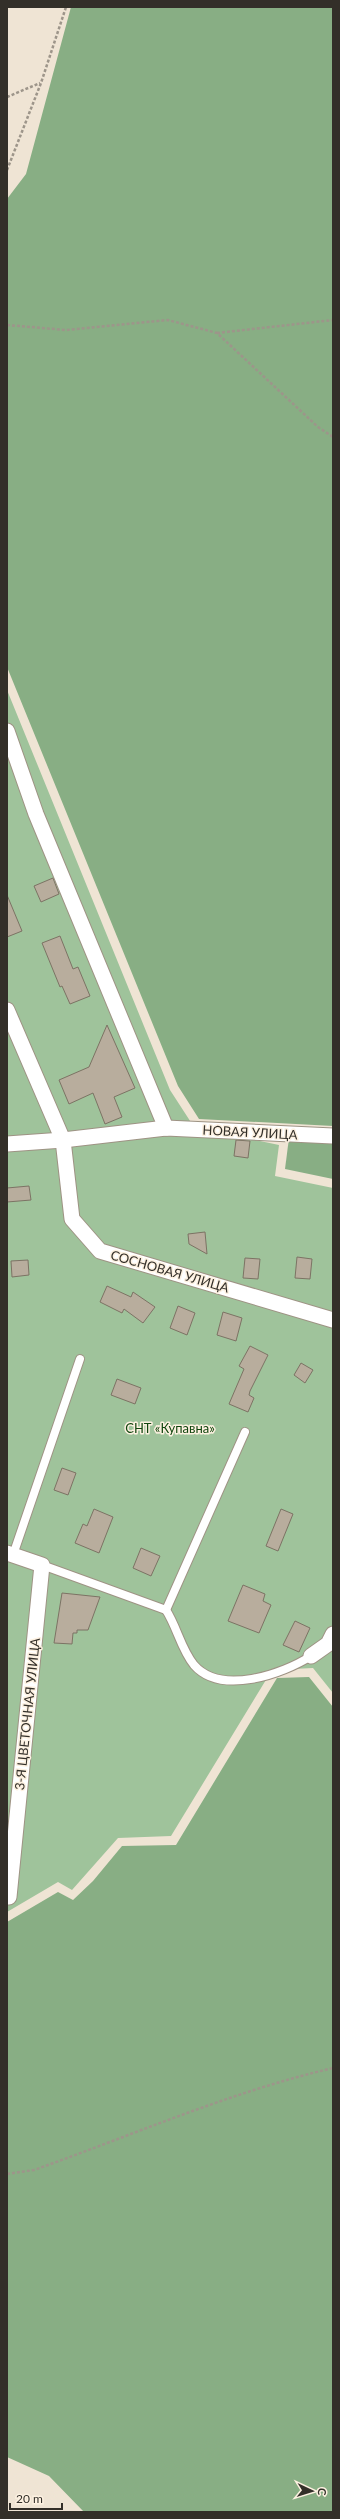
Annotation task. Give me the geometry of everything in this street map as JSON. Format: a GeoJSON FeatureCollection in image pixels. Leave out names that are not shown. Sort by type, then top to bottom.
{"type":"FeatureCollection","features":[{"type":"Feature","properties":{"kind":"street"},"geometry":{"type":"LineString","coordinates":[[7,731],[36,814],[166,1128]]}},
{"type":"Feature","properties":{"kind":"street","name":"СОСНОВАЯ УЛИЦА"},"geometry":{"type":"LineString","coordinates":[[7,1010],[64,1140],[72,1219],[100,1251],[333,1320]]}},
{"type":"Feature","properties":{"kind":"street","name":"НОВАЯ УЛИЦА"},"geometry":{"type":"LineString","coordinates":[[7,1144],[64,1140],[166,1128],[333,1136]]}},
{"type":"Feature","properties":{"kind":"street"},"geometry":{"type":"LineString","coordinates":[[10,1554],[42,1565]]}},
{"type":"Feature","properties":{"kind":"street","name":"3-Я ЦВЕТОЧНАЯ УЛИЦА"},"geometry":{"type":"LineString","coordinates":[[7,1897],[9,1897],[42,1565]]}},
{"type":"Feature","properties":{"kind":"street"},"geometry":{"type":"LineString","coordinates":[[311,1656],[328,1644],[333,1634]]}},
{"type":"Feature","properties":{"kind":"lane"},"geometry":{"type":"LineString","coordinates":[[10,1554],[80,1359]]}},
{"type":"Feature","properties":{"kind":"lane"},"geometry":{"type":"LineString","coordinates":[[166,1610],[245,1432]]}},
{"type":"Feature","properties":{"kind":"lane"},"geometry":{"type":"LineString","coordinates":[[42,1565],[166,1610],[194,1665],[205,1674],[225,1680],[265,1677],[293,1666],[311,1656]]}},
{"type":"Feature","properties":{"kind":"path"},"geometry":{"type":"LineString","coordinates":[[7,170],[41,83],[66,7]]}},
{"type":"Feature","properties":{"kind":"path"},"geometry":{"type":"LineString","coordinates":[[7,97],[41,83]]}},
{"type":"Feature","properties":{"kind":"path"},"geometry":{"type":"LineString","coordinates":[[7,325],[66,330],[168,320],[217,333],[333,320]]}},
{"type":"Feature","properties":{"kind":"path"},"geometry":{"type":"LineString","coordinates":[[217,333],[318,427],[333,437]]}},
{"type":"Feature","properties":{"kind":"path"},"geometry":{"type":"LineString","coordinates":[[7,2174],[34,2170],[235,2096],[283,2080],[333,2068]]}},
{"type":"Feature","properties":{"kind":"green space"},"geometry":{"type":"Polygon","coordinates":[[[71,7],[333,7],[333,1126],[199,1119],[178,1086],[7,667],[7,199],[26,174],[71,7]]]}},
{"type":"Feature","properties":{"kind":"green space","name":"СНТ «Купавна»"},"geometry":{"type":"Polygon","coordinates":[[[7,690],[170,1090],[194,1127],[279,1145],[275,1176],[333,1188],[333,1693],[313,1668],[272,1670],[171,1836],[118,1838],[72,1890],[58,1882],[7,1912],[7,690]]]}},
{"type":"Feature","properties":{"kind":"green space"},"geometry":{"type":"Polygon","coordinates":[[[289,1138],[333,1140],[333,1179],[285,1169],[289,1138]]]}},
{"type":"Feature","properties":{"kind":"green space"},"geometry":{"type":"Polygon","coordinates":[[[309,1677],[333,1707],[333,2512],[84,2512],[49,2476],[7,2457],[7,1922],[58,1892],[73,1900],[93,1881],[122,1846],[176,1845],[277,1678],[309,1677]]]}},
{"type":"Feature","properties":{"kind":"building"},"geometry":{"type":"Polygon","coordinates":[[[53,878],[59,894],[41,902],[34,886],[53,878]]]}},
{"type":"Feature","properties":{"kind":"building"},"geometry":{"type":"Polygon","coordinates":[[[7,895],[22,931],[7,937],[7,895]]]}},
{"type":"Feature","properties":{"kind":"building"},"geometry":{"type":"Polygon","coordinates":[[[60,936],[73,969],[78,967],[90,996],[70,1004],[62,986],[60,987],[42,943],[60,936]]]}},
{"type":"Feature","properties":{"kind":"building"},"geometry":{"type":"Polygon","coordinates":[[[107,1025],[135,1088],[114,1097],[122,1117],[105,1124],[93,1093],[69,1104],[59,1080],[89,1067],[107,1025]]]}},
{"type":"Feature","properties":{"kind":"building"},"geometry":{"type":"Polygon","coordinates":[[[236,1140],[250,1141],[248,1158],[234,1156],[236,1140]]]}},
{"type":"Feature","properties":{"kind":"building"},"geometry":{"type":"Polygon","coordinates":[[[29,1186],[31,1200],[7,1202],[7,1188],[29,1186]]]}},
{"type":"Feature","properties":{"kind":"building"},"geometry":{"type":"Polygon","coordinates":[[[205,1232],[207,1254],[189,1244],[188,1234],[205,1232]]]}},
{"type":"Feature","properties":{"kind":"building"},"geometry":{"type":"Polygon","coordinates":[[[297,1257],[312,1259],[310,1279],[295,1278],[297,1257]]]}},
{"type":"Feature","properties":{"kind":"building"},"geometry":{"type":"Polygon","coordinates":[[[245,1258],[260,1259],[258,1279],[243,1278],[245,1258]]]}},
{"type":"Feature","properties":{"kind":"building"},"geometry":{"type":"Polygon","coordinates":[[[28,1260],[29,1275],[12,1277],[11,1261],[28,1260]]]}},
{"type":"Feature","properties":{"kind":"building"},"geometry":{"type":"Polygon","coordinates":[[[107,1286],[131,1297],[133,1292],[155,1307],[143,1323],[124,1309],[122,1313],[100,1302],[107,1286]]]}},
{"type":"Feature","properties":{"kind":"building"},"geometry":{"type":"Polygon","coordinates":[[[178,1306],[195,1313],[187,1335],[170,1328],[178,1306]]]}},
{"type":"Feature","properties":{"kind":"building"},"geometry":{"type":"Polygon","coordinates":[[[223,1312],[242,1318],[236,1341],[217,1335],[223,1312]]]}},
{"type":"Feature","properties":{"kind":"building"},"geometry":{"type":"Polygon","coordinates":[[[250,1346],[268,1355],[250,1391],[249,1395],[254,1398],[248,1412],[229,1404],[244,1369],[239,1366],[250,1346]]]}},
{"type":"Feature","properties":{"kind":"building"},"geometry":{"type":"Polygon","coordinates":[[[301,1363],[313,1370],[305,1383],[294,1375],[301,1363]]]}},
{"type":"Feature","properties":{"kind":"building"},"geometry":{"type":"Polygon","coordinates":[[[117,1379],[141,1388],[135,1404],[111,1395],[117,1379]]]}},
{"type":"Feature","properties":{"kind":"building"},"geometry":{"type":"Polygon","coordinates":[[[62,1468],[76,1473],[68,1495],[54,1490],[62,1468]]]}},
{"type":"Feature","properties":{"kind":"building"},"geometry":{"type":"Polygon","coordinates":[[[94,1509],[113,1517],[99,1553],[75,1543],[83,1524],[87,1526],[94,1509]]]}},
{"type":"Feature","properties":{"kind":"building"},"geometry":{"type":"Polygon","coordinates":[[[281,1509],[293,1514],[278,1551],[266,1546],[281,1509]]]}},
{"type":"Feature","properties":{"kind":"building"},"geometry":{"type":"Polygon","coordinates":[[[141,1548],[160,1556],[151,1576],[133,1568],[141,1548]]]}},
{"type":"Feature","properties":{"kind":"building"},"geometry":{"type":"Polygon","coordinates":[[[243,1585],[265,1594],[263,1601],[271,1605],[259,1633],[228,1621],[243,1585]]]}},
{"type":"Feature","properties":{"kind":"building"},"geometry":{"type":"Polygon","coordinates":[[[62,1593],[100,1597],[88,1630],[77,1630],[77,1633],[73,1633],[72,1644],[54,1643],[62,1593]]]}},
{"type":"Feature","properties":{"kind":"building"},"geometry":{"type":"Polygon","coordinates":[[[295,1621],[310,1628],[299,1652],[283,1645],[295,1621]]]}}]}
